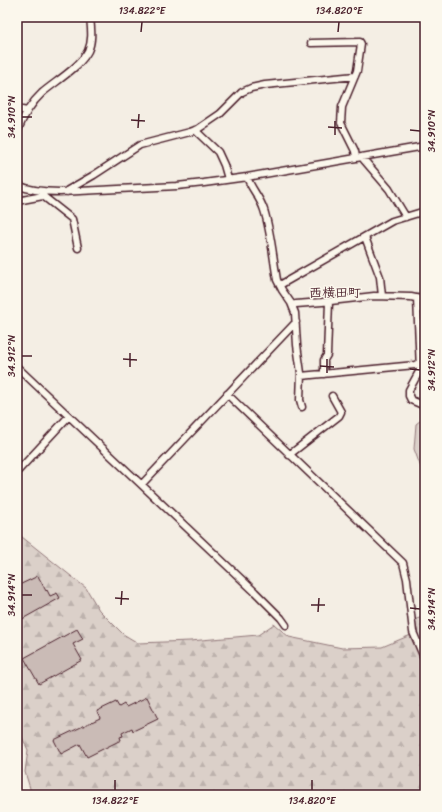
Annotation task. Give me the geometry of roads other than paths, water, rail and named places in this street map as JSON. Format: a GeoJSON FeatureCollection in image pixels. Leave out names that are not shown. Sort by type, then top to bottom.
{"type":"FeatureCollection","features":[{"type":"Feature","properties":{"kind":"street"},"geometry":{"type":"LineString","coordinates":[[17,132],[27,111],[41,94],[79,62],[88,51],[91,38],[90,17]]}},
{"type":"Feature","properties":{"kind":"street"},"geometry":{"type":"LineString","coordinates":[[311,43],[360,42],[358,71],[342,107],[342,123],[359,157],[364,160],[389,189],[406,217]]}},
{"type":"Feature","properties":{"kind":"street"},"geometry":{"type":"LineString","coordinates":[[68,192],[68,190],[140,145],[195,130],[212,120],[242,92],[251,88],[307,80],[355,76]]}},
{"type":"Feature","properties":{"kind":"street"},"geometry":{"type":"LineString","coordinates":[[17,109],[27,111]]}},
{"type":"Feature","properties":{"kind":"street"},"geometry":{"type":"LineString","coordinates":[[195,130],[196,133],[218,152],[228,179]]}},
{"type":"Feature","properties":{"kind":"street"},"geometry":{"type":"LineString","coordinates":[[17,201],[43,194],[177,186],[247,177],[425,146]]}},
{"type":"Feature","properties":{"kind":"street"},"geometry":{"type":"LineString","coordinates":[[247,177],[264,209],[277,280],[295,313],[301,376],[300,400],[302,407]]}},
{"type":"Feature","properties":{"kind":"street"},"geometry":{"type":"LineString","coordinates":[[17,185],[43,194],[72,219],[78,248]]}},
{"type":"Feature","properties":{"kind":"street"},"geometry":{"type":"LineString","coordinates":[[280,285],[392,221],[425,211]]}},
{"type":"Feature","properties":{"kind":"street"},"geometry":{"type":"LineString","coordinates":[[365,237],[380,277],[382,296]]}},
{"type":"Feature","properties":{"kind":"street"},"geometry":{"type":"LineString","coordinates":[[292,306],[296,304],[329,302],[374,296],[411,297],[425,300]]}},
{"type":"Feature","properties":{"kind":"street"},"geometry":{"type":"LineString","coordinates":[[417,298],[420,370],[409,390],[409,396],[411,400],[425,406]]}},
{"type":"Feature","properties":{"kind":"street"},"geometry":{"type":"LineString","coordinates":[[324,374],[324,360],[327,355],[329,302]]}},
{"type":"Feature","properties":{"kind":"street"},"geometry":{"type":"LineString","coordinates":[[142,484],[296,322]]}},
{"type":"Feature","properties":{"kind":"street"},"geometry":{"type":"LineString","coordinates":[[301,376],[415,365],[419,363]]}},
{"type":"Feature","properties":{"kind":"street"},"geometry":{"type":"LineString","coordinates":[[17,367],[255,592],[286,625]]}},
{"type":"Feature","properties":{"kind":"street"},"geometry":{"type":"LineString","coordinates":[[289,455],[339,416],[341,412],[332,396]]}},
{"type":"Feature","properties":{"kind":"street"},"geometry":{"type":"LineString","coordinates":[[224,397],[289,455],[403,563],[407,579],[413,632],[425,660]]}},
{"type":"Feature","properties":{"kind":"street"},"geometry":{"type":"LineString","coordinates":[[17,472],[69,416]]}},
{"type":"Feature","properties":{"kind":"district","name":"西横田町"},"geometry":{"type":"Point","coordinates":[335,292]}}]}
